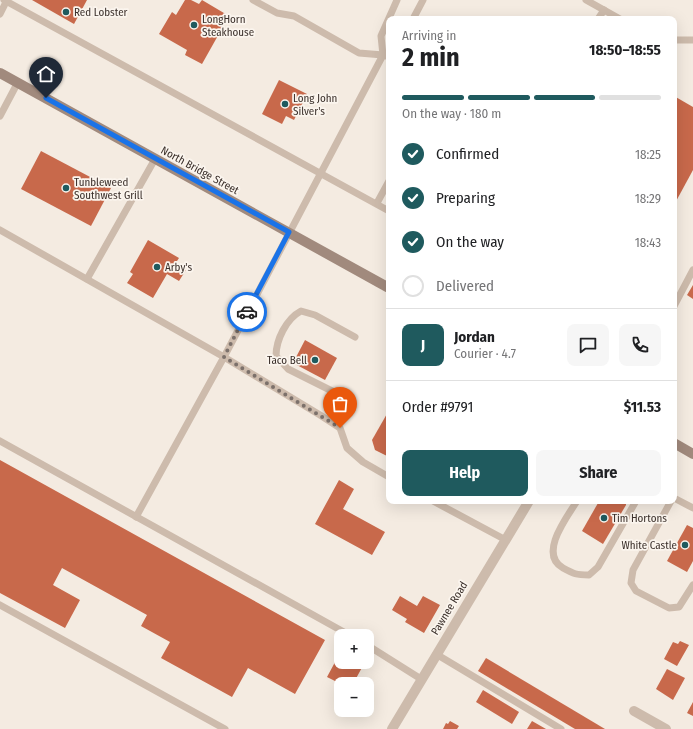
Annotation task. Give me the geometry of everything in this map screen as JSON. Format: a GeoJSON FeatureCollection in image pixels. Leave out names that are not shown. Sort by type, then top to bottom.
{"type":"FeatureCollection","features":[{"type":"Feature","properties":{"kind":"main road","name":"North Bridge Street"},"geometry":{"type":"LineString","coordinates":[[0,73],[386,286]]}},
{"type":"Feature","properties":{"kind":"main road"},"geometry":{"type":"LineString","coordinates":[[677,445],[693,454]]}},
{"type":"Feature","properties":{"kind":"street","name":"Pawnee Road"},"geometry":{"type":"LineString","coordinates":[[392,729],[421,678],[526,504]]}},
{"type":"Feature","properties":{"kind":"street"},"geometry":{"type":"LineString","coordinates":[[634,711],[666,729]]}},
{"type":"Feature","properties":{"kind":"lane"},"geometry":{"type":"LineString","coordinates":[[0,14],[6,0],[386,209]]}},
{"type":"Feature","properties":{"kind":"lane"},"geometry":{"type":"LineString","coordinates":[[253,0],[278,13],[294,16],[359,53],[386,55]]}},
{"type":"Feature","properties":{"kind":"lane"},"geometry":{"type":"LineString","coordinates":[[390,16],[397,0]]}},
{"type":"Feature","properties":{"kind":"lane"},"geometry":{"type":"LineString","coordinates":[[415,16],[423,0]]}},
{"type":"Feature","properties":{"kind":"lane"},"geometry":{"type":"LineString","coordinates":[[586,0],[615,16]]}},
{"type":"Feature","properties":{"kind":"lane"},"geometry":{"type":"LineString","coordinates":[[600,16],[604,10]]}},
{"type":"Feature","properties":{"kind":"lane"},"geometry":{"type":"LineString","coordinates":[[386,25],[381,36],[386,52]]}},
{"type":"Feature","properties":{"kind":"lane"},"geometry":{"type":"LineString","coordinates":[[677,40],[693,40]]}},
{"type":"Feature","properties":{"kind":"lane"},"geometry":{"type":"LineString","coordinates":[[136,517],[224,357],[289,232],[386,57]]}},
{"type":"Feature","properties":{"kind":"lane"},"geometry":{"type":"LineString","coordinates":[[0,116],[18,82]]}},
{"type":"Feature","properties":{"kind":"lane"},"geometry":{"type":"LineString","coordinates":[[87,279],[155,159]]}},
{"type":"Feature","properties":{"kind":"lane"},"geometry":{"type":"LineString","coordinates":[[376,203],[386,186]]}},
{"type":"Feature","properties":{"kind":"lane"},"geometry":{"type":"LineString","coordinates":[[0,230],[224,357],[340,428],[347,448],[363,462],[386,475]]}},
{"type":"Feature","properties":{"kind":"lane"},"geometry":{"type":"LineString","coordinates":[[677,300],[693,270]]}},
{"type":"Feature","properties":{"kind":"lane"},"geometry":{"type":"LineString","coordinates":[[340,395],[288,369],[276,356],[276,349],[290,319],[301,311],[315,315],[355,337]]}},
{"type":"Feature","properties":{"kind":"lane"},"geometry":{"type":"LineString","coordinates":[[0,441],[338,629]]}},
{"type":"Feature","properties":{"kind":"lane"},"geometry":{"type":"LineString","coordinates":[[677,500],[693,508]]}},
{"type":"Feature","properties":{"kind":"lane"},"geometry":{"type":"LineString","coordinates":[[439,504],[504,539]]}},
{"type":"Feature","properties":{"kind":"lane"},"geometry":{"type":"LineString","coordinates":[[575,504],[558,533],[552,553],[555,561],[560,566],[576,576],[589,575],[598,567],[634,504]]}},
{"type":"Feature","properties":{"kind":"lane"},"geometry":{"type":"LineString","coordinates":[[669,504],[633,570],[631,583],[636,591],[669,608],[679,607],[693,585]]}},
{"type":"Feature","properties":{"kind":"lane"},"geometry":{"type":"LineString","coordinates":[[0,605],[225,729]]}},
{"type":"Feature","properties":{"kind":"lane"},"geometry":{"type":"LineString","coordinates":[[374,649],[421,678]]}},
{"type":"Feature","properties":{"kind":"lane"},"geometry":{"type":"LineString","coordinates":[[436,654],[561,729]]}},
{"type":"Feature","properties":{"kind":"building","name":"Red Lobster"},"geometry":{"type":"Polygon","coordinates":[[[32,0],[87,0],[74,24],[32,0]]]}},
{"type":"Feature","properties":{"kind":"building","name":"LongHorn Steakhouse"},"geometry":{"type":"Polygon","coordinates":[[[185,0],[191,0],[199,4],[202,0],[229,16],[202,64],[185,55],[187,50],[159,34],[172,12],[176,15],[185,0]]]}},
{"type":"Feature","properties":{"kind":"building","name":"Long John Silver's"},"geometry":{"type":"Polygon","coordinates":[[[279,80],[307,94],[294,120],[286,116],[282,124],[262,114],[279,80]]]}},
{"type":"Feature","properties":{"kind":"building"},"geometry":{"type":"Polygon","coordinates":[[[677,98],[693,107],[693,170],[677,199],[677,98]]]}},
{"type":"Feature","properties":{"kind":"building","name":"Tunbleweed Southwest Grill"},"geometry":{"type":"Polygon","coordinates":[[[41,151],[111,188],[91,226],[21,189],[41,151]]]}},
{"type":"Feature","properties":{"kind":"building","name":"Arby's"},"geometry":{"type":"Polygon","coordinates":[[[148,240],[179,258],[175,264],[186,270],[179,281],[167,274],[153,298],[127,283],[133,274],[130,272],[148,240]]]}},
{"type":"Feature","properties":{"kind":"building"},"geometry":{"type":"Polygon","coordinates":[[[693,285],[693,299],[687,295],[693,285]]]}},
{"type":"Feature","properties":{"kind":"building","name":"Taco Bell"},"geometry":{"type":"Polygon","coordinates":[[[305,340],[337,358],[325,380],[293,363],[305,340]]]}},
{"type":"Feature","properties":{"kind":"building"},"geometry":{"type":"Polygon","coordinates":[[[386,416],[386,456],[375,450],[372,440],[386,416]]]}},
{"type":"Feature","properties":{"kind":"building"},"geometry":{"type":"Polygon","coordinates":[[[0,460],[325,640],[295,694],[248,668],[232,697],[161,658],[170,642],[141,626],[147,615],[62,568],[53,585],[80,600],[65,628],[0,593],[0,460]]]}},
{"type":"Feature","properties":{"kind":"building"},"geometry":{"type":"Polygon","coordinates":[[[339,480],[354,489],[343,509],[385,532],[372,555],[315,524],[339,480]]]}},
{"type":"Feature","properties":{"kind":"building","name":"Tim Hortons"},"geometry":{"type":"Polygon","coordinates":[[[597,504],[626,504],[603,544],[582,531],[597,504]]]}},
{"type":"Feature","properties":{"kind":"building","name":"White Castle"},"geometry":{"type":"Polygon","coordinates":[[[687,525],[693,528],[693,561],[687,572],[667,561],[687,525]]]}},
{"type":"Feature","properties":{"kind":"building"},"geometry":{"type":"Polygon","coordinates":[[[400,596],[417,606],[423,596],[440,605],[424,633],[405,622],[407,619],[392,610],[400,596]]]}},
{"type":"Feature","properties":{"kind":"building"},"geometry":{"type":"Polygon","coordinates":[[[680,641],[689,645],[677,666],[664,659],[673,642],[678,644],[680,641]]]}},
{"type":"Feature","properties":{"kind":"building"},"geometry":{"type":"Polygon","coordinates":[[[486,658],[605,729],[575,729],[478,671],[486,658]]]}},
{"type":"Feature","properties":{"kind":"building"},"geometry":{"type":"Polygon","coordinates":[[[334,664],[334,669],[361,669],[357,677],[334,677],[334,680],[327,677],[334,664]]]}},
{"type":"Feature","properties":{"kind":"building"},"geometry":{"type":"Polygon","coordinates":[[[667,669],[685,678],[673,700],[656,689],[667,669]]]}},
{"type":"Feature","properties":{"kind":"building"},"geometry":{"type":"Polygon","coordinates":[[[483,690],[519,712],[512,724],[476,702],[483,690]]]}},
{"type":"Feature","properties":{"kind":"building"},"geometry":{"type":"Polygon","coordinates":[[[693,702],[693,716],[687,713],[693,702]]]}},
{"type":"Feature","properties":{"kind":"building"},"geometry":{"type":"Polygon","coordinates":[[[450,721],[459,726],[457,729],[443,729],[446,723],[448,724],[450,721]]]}},
{"type":"Feature","properties":{"kind":"building"},"geometry":{"type":"Polygon","coordinates":[[[532,721],[546,729],[527,729],[532,721]]]}},
{"type":"Feature","properties":{"kind":"way so far"},"geometry":{"type":"LineString","coordinates":[[247,312],[224,357],[340,428]]}},
{"type":"Feature","properties":{"kind":"place","name":"Red Lobster"},"geometry":{"type":"Point","coordinates":[66,12]}},
{"type":"Feature","properties":{"kind":"place","name":"LongHorn Steakhouse"},"geometry":{"type":"Point","coordinates":[194,25]}},
{"type":"Feature","properties":{"kind":"place","name":"Long John Silver's"},"geometry":{"type":"Point","coordinates":[285,104]}},
{"type":"Feature","properties":{"kind":"place","name":"Tunbleweed Southwest Grill"},"geometry":{"type":"Point","coordinates":[66,188]}},
{"type":"Feature","properties":{"kind":"place","name":"Arby's"},"geometry":{"type":"Point","coordinates":[157,267]}},
{"type":"Feature","properties":{"kind":"place","name":"Taco Bell"},"geometry":{"type":"Point","coordinates":[315,360]}},
{"type":"Feature","properties":{"kind":"place","name":"Tim Hortons"},"geometry":{"type":"Point","coordinates":[604,518]}},
{"type":"Feature","properties":{"kind":"place","name":"White Castle"},"geometry":{"type":"Point","coordinates":[685,545]}},
{"type":"Feature","properties":{"kind":"route"},"geometry":{"type":"LineString","coordinates":[[46,98],[289,232],[247,312]]}}]}
